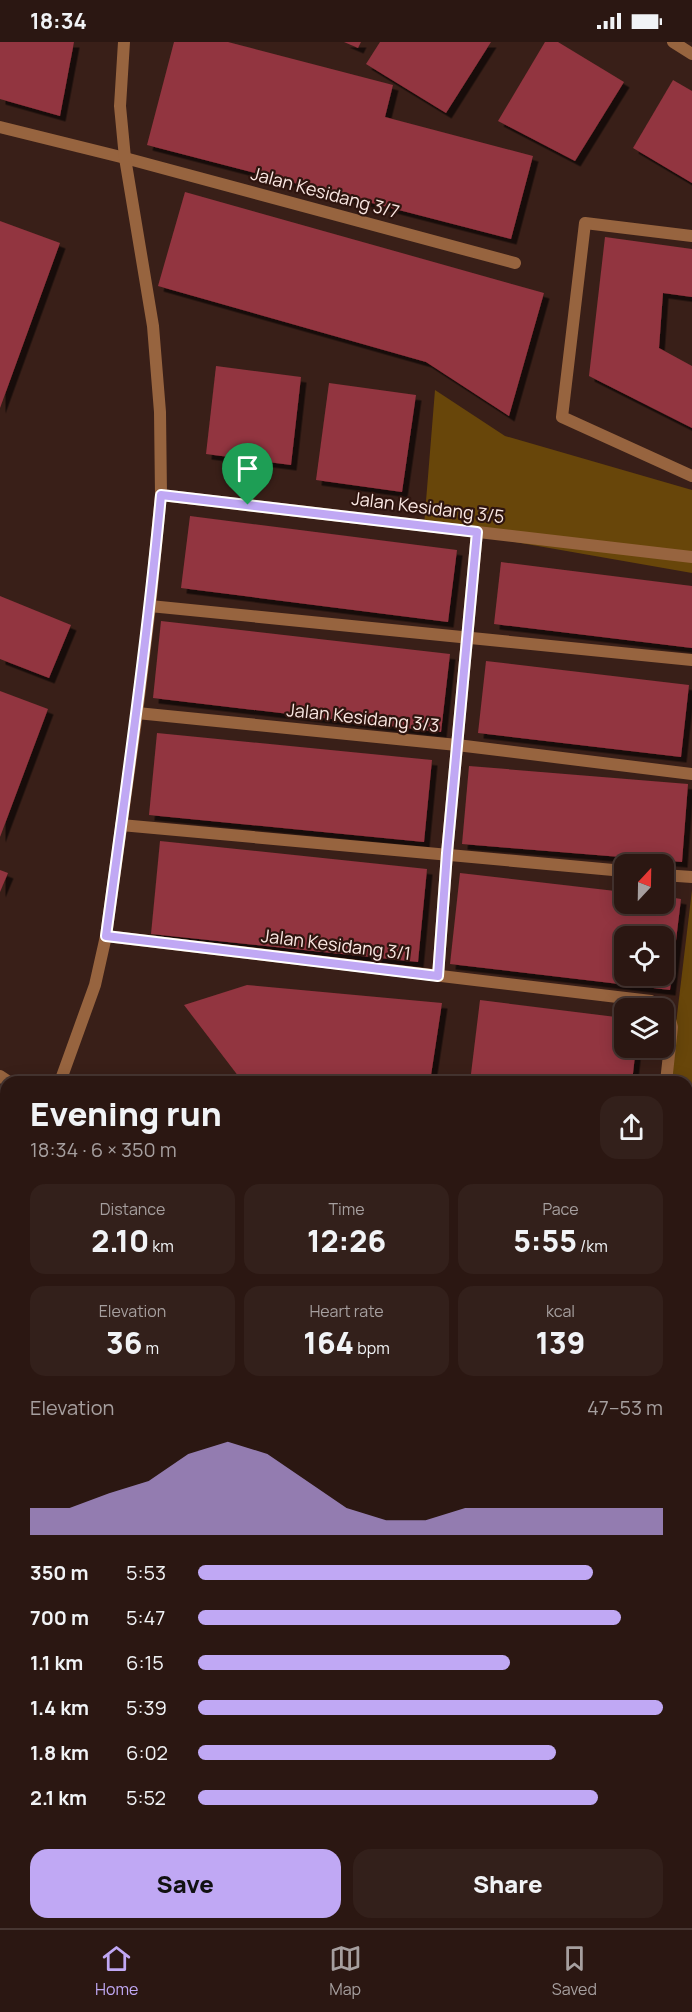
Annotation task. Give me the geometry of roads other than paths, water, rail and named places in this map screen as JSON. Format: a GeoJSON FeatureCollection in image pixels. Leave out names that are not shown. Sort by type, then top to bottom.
{"type":"FeatureCollection","features":[{"type":"Feature","properties":{"kind":"street"},"geometry":{"type":"LineString","coordinates":[[62,1076],[95,985],[106,936],[137,713],[161,495],[160,412],[153,326],[125,158],[120,106],[124,42]]}},
{"type":"Feature","properties":{"kind":"street","name":"Jalan Kesidang 3/7"},"geometry":{"type":"LineString","coordinates":[[0,127],[125,158],[515,263]]}},
{"type":"Feature","properties":{"kind":"street"},"geometry":{"type":"LineString","coordinates":[[692,236],[585,223],[561,417],[692,476]]}},
{"type":"Feature","properties":{"kind":"street","name":"Jalan Kesidang 3/5"},"geometry":{"type":"LineString","coordinates":[[161,495],[692,557]]}},
{"type":"Feature","properties":{"kind":"street"},"geometry":{"type":"LineString","coordinates":[[438,976],[477,532]]}},
{"type":"Feature","properties":{"kind":"street"},"geometry":{"type":"LineString","coordinates":[[150,606],[692,660]]}},
{"type":"Feature","properties":{"kind":"street","name":"Jalan Kesidang 3/3"},"geometry":{"type":"LineString","coordinates":[[137,713],[457,745],[692,774]]}},
{"type":"Feature","properties":{"kind":"street"},"geometry":{"type":"LineString","coordinates":[[121,825],[614,870]]}},
{"type":"Feature","properties":{"kind":"street"},"geometry":{"type":"LineString","coordinates":[[674,875],[692,877]]}},
{"type":"Feature","properties":{"kind":"street","name":"Jalan Kesidang 3/1"},"geometry":{"type":"LineString","coordinates":[[106,936],[651,1001],[667,1009],[672,1027],[667,1076]]}}]}
